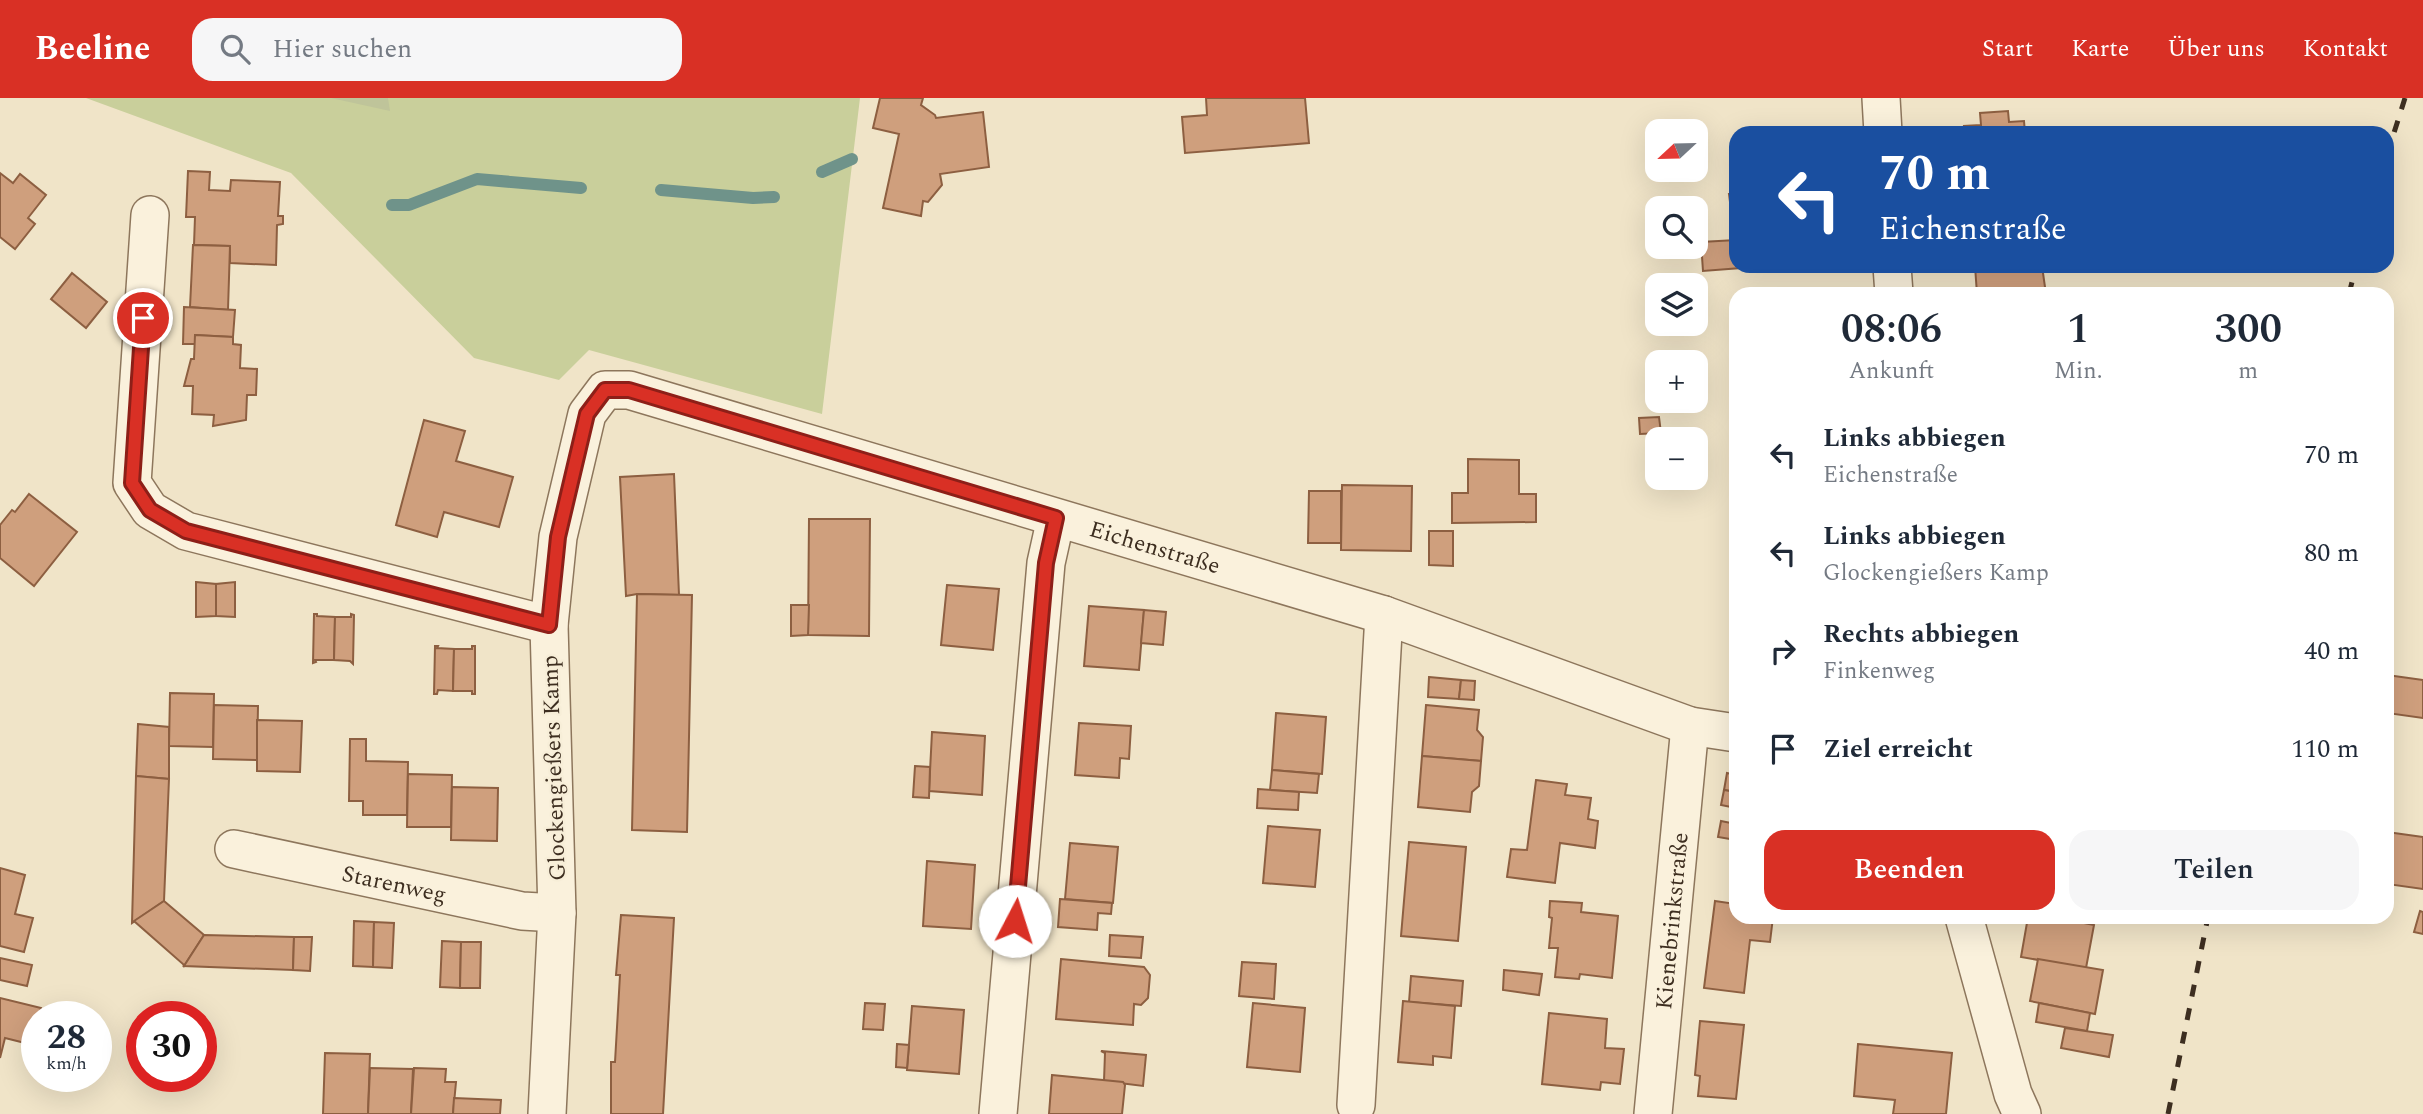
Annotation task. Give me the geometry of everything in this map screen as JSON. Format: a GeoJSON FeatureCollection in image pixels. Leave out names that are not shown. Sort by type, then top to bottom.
{"type":"FeatureCollection","features":[{"type":"Feature","properties":{"kind":"street"},"geometry":{"type":"LineString","coordinates":[[1881,98],[1883,126]]}},
{"type":"Feature","properties":{"kind":"street"},"geometry":{"type":"LineString","coordinates":[[150,215],[132,483],[150,510],[186,531],[549,625]]}},
{"type":"Feature","properties":{"kind":"street","name":"Glockengießers Kamp"},"geometry":{"type":"LineString","coordinates":[[547,1114],[557,913],[549,625],[558,537],[587,414],[605,390]]}},
{"type":"Feature","properties":{"kind":"street","name":"Eichenstraße"},"geometry":{"type":"LineString","coordinates":[[605,390],[629,390],[1384,615],[1690,726],[1729,732]]}},
{"type":"Feature","properties":{"kind":"street"},"geometry":{"type":"LineString","coordinates":[[998,1114],[1046,563],[1056,518]]}},
{"type":"Feature","properties":{"kind":"street"},"geometry":{"type":"LineString","coordinates":[[1356,1105],[1384,615]]}},
{"type":"Feature","properties":{"kind":"street","name":"Kienebrinkstraße"},"geometry":{"type":"LineString","coordinates":[[1653,1114],[1690,726]]}},
{"type":"Feature","properties":{"kind":"street","name":"Starenweg"},"geometry":{"type":"LineString","coordinates":[[234,849],[522,911],[557,913]]}},
{"type":"Feature","properties":{"kind":"street"},"geometry":{"type":"LineString","coordinates":[[1966,924],[2013,1094],[2022,1114]]}},
{"type":"Feature","properties":{"kind":"green space"},"geometry":{"type":"Polygon","coordinates":[[[86,98],[860,98],[822,414],[589,350],[559,380],[474,358],[291,173],[86,98]]]}},
{"type":"Feature","properties":{"kind":"green space"},"geometry":{"type":"Polygon","coordinates":[[[331,98],[388,98],[390,111],[331,98]]]}},
{"type":"Feature","properties":{"kind":"building"},"geometry":{"type":"Polygon","coordinates":[[[880,98],[923,98],[921,105],[936,118],[983,112],[989,167],[940,174],[942,185],[928,202],[923,201],[921,216],[883,208],[899,134],[873,128],[880,98]]]}},
{"type":"Feature","properties":{"kind":"building"},"geometry":{"type":"Polygon","coordinates":[[[1206,98],[1305,98],[1309,143],[1185,153],[1182,117],[1207,115],[1206,98]]]}},
{"type":"Feature","properties":{"kind":"building"},"geometry":{"type":"Polygon","coordinates":[[[2008,111],[2009,122],[2024,121],[2024,126],[1964,126],[1981,125],[1980,113],[2008,111]]]}},
{"type":"Feature","properties":{"kind":"building"},"geometry":{"type":"Polygon","coordinates":[[[188,171],[210,172],[209,190],[230,191],[231,180],[280,182],[278,216],[283,216],[283,224],[277,225],[276,265],[230,263],[230,246],[194,245],[195,217],[186,217],[188,171]]]}},
{"type":"Feature","properties":{"kind":"building"},"geometry":{"type":"Polygon","coordinates":[[[0,173],[13,183],[20,174],[46,195],[28,218],[35,224],[15,249],[0,237],[0,173]]]}},
{"type":"Feature","properties":{"kind":"building"},"geometry":{"type":"Polygon","coordinates":[[[1729,240],[1729,269],[1703,271],[1702,259],[1708,259],[1708,242],[1729,240]]]}},
{"type":"Feature","properties":{"kind":"building"},"geometry":{"type":"Polygon","coordinates":[[[193,245],[230,246],[228,310],[190,307],[193,245]]]}},
{"type":"Feature","properties":{"kind":"building"},"geometry":{"type":"Polygon","coordinates":[[[72,273],[107,302],[86,328],[51,299],[72,273]]]}},
{"type":"Feature","properties":{"kind":"building"},"geometry":{"type":"Polygon","coordinates":[[[1976,273],[2043,273],[2045,287],[1976,287],[1976,273]]]}},
{"type":"Feature","properties":{"kind":"building"},"geometry":{"type":"Polygon","coordinates":[[[184,307],[235,310],[233,337],[195,335],[195,344],[183,344],[184,307]]]}},
{"type":"Feature","properties":{"kind":"building"},"geometry":{"type":"Polygon","coordinates":[[[195,335],[233,337],[233,344],[241,345],[240,368],[257,369],[256,395],[247,395],[246,420],[213,426],[214,415],[192,414],[193,386],[184,386],[191,359],[194,359],[195,335]]]}},
{"type":"Feature","properties":{"kind":"building"},"geometry":{"type":"Polygon","coordinates":[[[1659,417],[1660,427],[1645,427],[1645,434],[1640,434],[1639,418],[1659,417]]]}},
{"type":"Feature","properties":{"kind":"building"},"geometry":{"type":"Polygon","coordinates":[[[424,420],[465,431],[456,461],[513,477],[499,527],[444,512],[437,537],[396,525],[424,420]]]}},
{"type":"Feature","properties":{"kind":"building"},"geometry":{"type":"Polygon","coordinates":[[[1468,459],[1519,460],[1519,494],[1536,494],[1536,522],[1452,523],[1452,493],[1468,493],[1468,459]]]}},
{"type":"Feature","properties":{"kind":"building"},"geometry":{"type":"Polygon","coordinates":[[[674,474],[679,595],[626,596],[620,477],[674,474]]]}},
{"type":"Feature","properties":{"kind":"building"},"geometry":{"type":"Polygon","coordinates":[[[1342,485],[1412,486],[1411,551],[1341,550],[1342,485]]]}},
{"type":"Feature","properties":{"kind":"building"},"geometry":{"type":"Polygon","coordinates":[[[1309,491],[1341,491],[1341,543],[1308,543],[1309,491]]]}},
{"type":"Feature","properties":{"kind":"building"},"geometry":{"type":"Polygon","coordinates":[[[29,494],[77,532],[34,586],[0,558],[0,525],[29,494]]]}},
{"type":"Feature","properties":{"kind":"building"},"geometry":{"type":"Polygon","coordinates":[[[809,519],[870,519],[869,636],[808,635],[809,519]]]}},
{"type":"Feature","properties":{"kind":"building"},"geometry":{"type":"Polygon","coordinates":[[[1429,531],[1453,531],[1453,566],[1429,565],[1429,531]]]}},
{"type":"Feature","properties":{"kind":"building"},"geometry":{"type":"Polygon","coordinates":[[[196,582],[216,584],[216,616],[196,617],[196,582]]]}},
{"type":"Feature","properties":{"kind":"building"},"geometry":{"type":"Polygon","coordinates":[[[235,582],[235,617],[216,616],[216,584],[235,582]]]}},
{"type":"Feature","properties":{"kind":"building"},"geometry":{"type":"Polygon","coordinates":[[[947,585],[999,589],[993,650],[941,645],[947,585]]]}},
{"type":"Feature","properties":{"kind":"building"},"geometry":{"type":"Polygon","coordinates":[[[637,594],[692,595],[687,832],[632,830],[637,594]]]}},
{"type":"Feature","properties":{"kind":"building"},"geometry":{"type":"Polygon","coordinates":[[[791,605],[809,605],[808,635],[791,636],[791,605]]]}},
{"type":"Feature","properties":{"kind":"building"},"geometry":{"type":"Polygon","coordinates":[[[1089,606],[1144,610],[1139,670],[1084,666],[1089,606]]]}},
{"type":"Feature","properties":{"kind":"building"},"geometry":{"type":"Polygon","coordinates":[[[1144,610],[1166,612],[1163,645],[1141,643],[1144,610]]]}},
{"type":"Feature","properties":{"kind":"building"},"geometry":{"type":"Polygon","coordinates":[[[314,614],[335,617],[334,660],[315,660],[313,663],[314,614]]]}},
{"type":"Feature","properties":{"kind":"building"},"geometry":{"type":"Polygon","coordinates":[[[351,614],[354,615],[353,664],[350,661],[334,660],[335,617],[351,617],[351,614]]]}},
{"type":"Feature","properties":{"kind":"building"},"geometry":{"type":"Polygon","coordinates":[[[435,646],[454,649],[453,691],[438,690],[437,694],[434,694],[435,646]]]}},
{"type":"Feature","properties":{"kind":"building"},"geometry":{"type":"Polygon","coordinates":[[[472,646],[475,646],[475,694],[472,694],[472,691],[453,691],[454,649],[472,649],[472,646]]]}},
{"type":"Feature","properties":{"kind":"building"},"geometry":{"type":"Polygon","coordinates":[[[2394,676],[2423,680],[2423,718],[2394,714],[2394,676]]]}},
{"type":"Feature","properties":{"kind":"building"},"geometry":{"type":"Polygon","coordinates":[[[1429,677],[1461,680],[1459,699],[1428,697],[1429,677]]]}},
{"type":"Feature","properties":{"kind":"building"},"geometry":{"type":"Polygon","coordinates":[[[1461,680],[1475,681],[1474,700],[1459,699],[1461,680]]]}},
{"type":"Feature","properties":{"kind":"building"},"geometry":{"type":"Polygon","coordinates":[[[170,693],[214,694],[213,747],[169,746],[170,693]]]}},
{"type":"Feature","properties":{"kind":"building"},"geometry":{"type":"Polygon","coordinates":[[[214,705],[258,706],[257,760],[213,759],[214,705]]]}},
{"type":"Feature","properties":{"kind":"building"},"geometry":{"type":"Polygon","coordinates":[[[1426,705],[1479,710],[1477,730],[1483,737],[1481,761],[1422,756],[1426,705]]]}},
{"type":"Feature","properties":{"kind":"building"},"geometry":{"type":"Polygon","coordinates":[[[1276,713],[1326,717],[1322,774],[1272,770],[1276,713]]]}},
{"type":"Feature","properties":{"kind":"building"},"geometry":{"type":"Polygon","coordinates":[[[257,720],[302,721],[300,772],[257,771],[257,720]]]}},
{"type":"Feature","properties":{"kind":"building"},"geometry":{"type":"Polygon","coordinates":[[[1079,723],[1131,726],[1129,759],[1120,758],[1119,778],[1075,775],[1079,723]]]}},
{"type":"Feature","properties":{"kind":"building"},"geometry":{"type":"Polygon","coordinates":[[[138,724],[169,727],[169,779],[136,776],[138,724]]]}},
{"type":"Feature","properties":{"kind":"building"},"geometry":{"type":"Polygon","coordinates":[[[932,732],[985,736],[982,795],[929,791],[932,732]]]}},
{"type":"Feature","properties":{"kind":"building"},"geometry":{"type":"Polygon","coordinates":[[[350,739],[366,739],[366,761],[408,762],[407,815],[363,815],[363,801],[349,801],[350,739]]]}},
{"type":"Feature","properties":{"kind":"building"},"geometry":{"type":"Polygon","coordinates":[[[1422,756],[1481,761],[1479,786],[1472,792],[1470,812],[1418,807],[1422,756]]]}},
{"type":"Feature","properties":{"kind":"building"},"geometry":{"type":"Polygon","coordinates":[[[915,766],[930,767],[929,798],[913,797],[915,766]]]}},
{"type":"Feature","properties":{"kind":"building"},"geometry":{"type":"Polygon","coordinates":[[[1272,770],[1319,774],[1317,793],[1270,790],[1272,770]]]}},
{"type":"Feature","properties":{"kind":"building"},"geometry":{"type":"Polygon","coordinates":[[[1727,773],[1729,773],[1729,791],[1724,790],[1727,773]]]}},
{"type":"Feature","properties":{"kind":"building"},"geometry":{"type":"Polygon","coordinates":[[[408,774],[452,775],[451,827],[407,827],[408,774]]]}},
{"type":"Feature","properties":{"kind":"building"},"geometry":{"type":"Polygon","coordinates":[[[136,776],[169,779],[164,901],[132,923],[136,776]]]}},
{"type":"Feature","properties":{"kind":"building"},"geometry":{"type":"Polygon","coordinates":[[[1536,780],[1567,784],[1565,795],[1591,798],[1588,819],[1598,821],[1595,848],[1560,843],[1555,883],[1507,877],[1511,849],[1527,850],[1536,780]]]}},
{"type":"Feature","properties":{"kind":"building"},"geometry":{"type":"Polygon","coordinates":[[[452,787],[498,788],[497,841],[451,840],[452,787]]]}},
{"type":"Feature","properties":{"kind":"building"},"geometry":{"type":"Polygon","coordinates":[[[1258,789],[1299,792],[1298,810],[1257,808],[1258,789]]]}},
{"type":"Feature","properties":{"kind":"building"},"geometry":{"type":"Polygon","coordinates":[[[1724,790],[1729,791],[1729,807],[1721,805],[1724,790]]]}},
{"type":"Feature","properties":{"kind":"building"},"geometry":{"type":"Polygon","coordinates":[[[1721,821],[1729,823],[1729,839],[1718,837],[1721,821]]]}},
{"type":"Feature","properties":{"kind":"building"},"geometry":{"type":"Polygon","coordinates":[[[1268,826],[1320,830],[1315,887],[1263,883],[1268,826]]]}},
{"type":"Feature","properties":{"kind":"building"},"geometry":{"type":"Polygon","coordinates":[[[2394,833],[2423,837],[2423,889],[2394,885],[2394,833]]]}},
{"type":"Feature","properties":{"kind":"building"},"geometry":{"type":"Polygon","coordinates":[[[1409,842],[1466,847],[1458,941],[1401,936],[1409,842]]]}},
{"type":"Feature","properties":{"kind":"building"},"geometry":{"type":"Polygon","coordinates":[[[1070,843],[1118,847],[1113,903],[1065,899],[1070,843]]]}},
{"type":"Feature","properties":{"kind":"building"},"geometry":{"type":"Polygon","coordinates":[[[927,861],[975,865],[971,929],[923,926],[927,861]]]}},
{"type":"Feature","properties":{"kind":"building"},"geometry":{"type":"Polygon","coordinates":[[[0,868],[25,875],[15,914],[33,918],[24,952],[0,946],[0,868]]]}},
{"type":"Feature","properties":{"kind":"building"},"geometry":{"type":"Polygon","coordinates":[[[1060,899],[1112,903],[1111,914],[1098,913],[1097,930],[1058,927],[1060,899]]]}},
{"type":"Feature","properties":{"kind":"building"},"geometry":{"type":"Polygon","coordinates":[[[164,901],[204,935],[184,966],[134,921],[164,901]]]}},
{"type":"Feature","properties":{"kind":"building"},"geometry":{"type":"Polygon","coordinates":[[[1550,901],[1582,903],[1581,912],[1618,916],[1612,978],[1580,974],[1579,979],[1555,977],[1558,948],[1549,948],[1552,918],[1549,917],[1550,901]]]}},
{"type":"Feature","properties":{"kind":"building"},"geometry":{"type":"Polygon","coordinates":[[[1715,901],[1729,903],[1729,924],[1772,924],[1770,942],[1750,940],[1744,993],[1704,988],[1715,901]]]}},
{"type":"Feature","properties":{"kind":"building"},"geometry":{"type":"Polygon","coordinates":[[[2420,911],[2423,912],[2423,934],[2414,932],[2420,911]]]}},
{"type":"Feature","properties":{"kind":"building"},"geometry":{"type":"Polygon","coordinates":[[[621,915],[674,918],[663,1114],[611,1114],[611,1062],[615,1062],[620,975],[616,975],[621,915]]]}},
{"type":"Feature","properties":{"kind":"building"},"geometry":{"type":"Polygon","coordinates":[[[354,921],[374,922],[373,967],[353,966],[354,921]]]}},
{"type":"Feature","properties":{"kind":"building"},"geometry":{"type":"Polygon","coordinates":[[[374,922],[394,923],[392,968],[373,967],[374,922]]]}},
{"type":"Feature","properties":{"kind":"building"},"geometry":{"type":"Polygon","coordinates":[[[2027,924],[2094,925],[2086,968],[2021,957],[2027,924]]]}},
{"type":"Feature","properties":{"kind":"building"},"geometry":{"type":"Polygon","coordinates":[[[204,935],[294,937],[293,970],[184,966],[204,935]]]}},
{"type":"Feature","properties":{"kind":"building"},"geometry":{"type":"Polygon","coordinates":[[[1110,935],[1143,937],[1141,958],[1109,956],[1110,935]]]}},
{"type":"Feature","properties":{"kind":"building"},"geometry":{"type":"Polygon","coordinates":[[[294,937],[312,937],[310,971],[293,970],[294,937]]]}},
{"type":"Feature","properties":{"kind":"building"},"geometry":{"type":"Polygon","coordinates":[[[442,941],[461,942],[460,988],[440,987],[442,941]]]}},
{"type":"Feature","properties":{"kind":"building"},"geometry":{"type":"Polygon","coordinates":[[[461,942],[481,942],[480,988],[460,988],[461,942]]]}},
{"type":"Feature","properties":{"kind":"building"},"geometry":{"type":"Polygon","coordinates":[[[0,958],[32,965],[27,986],[0,980],[0,958]]]}},
{"type":"Feature","properties":{"kind":"building"},"geometry":{"type":"Polygon","coordinates":[[[1061,959],[1144,967],[1150,975],[1148,998],[1141,1005],[1134,1004],[1133,1025],[1056,1019],[1061,959]]]}},
{"type":"Feature","properties":{"kind":"building"},"geometry":{"type":"Polygon","coordinates":[[[2038,959],[2103,970],[2095,1014],[2030,1001],[2038,959]]]}},
{"type":"Feature","properties":{"kind":"building"},"geometry":{"type":"Polygon","coordinates":[[[1242,962],[1276,964],[1274,999],[1239,996],[1242,962]]]}},
{"type":"Feature","properties":{"kind":"building"},"geometry":{"type":"Polygon","coordinates":[[[1504,970],[1542,974],[1539,995],[1503,990],[1504,970]]]}},
{"type":"Feature","properties":{"kind":"building"},"geometry":{"type":"Polygon","coordinates":[[[1411,976],[1463,981],[1461,1006],[1409,1002],[1411,976]]]}},
{"type":"Feature","properties":{"kind":"building"},"geometry":{"type":"Polygon","coordinates":[[[0,998],[21,1003],[21,1042],[5,1038],[0,1058],[0,998]]]}},
{"type":"Feature","properties":{"kind":"building"},"geometry":{"type":"Polygon","coordinates":[[[1403,1001],[1455,1006],[1451,1058],[1433,1056],[1433,1065],[1398,1062],[1403,1001]]]}},
{"type":"Feature","properties":{"kind":"building"},"geometry":{"type":"Polygon","coordinates":[[[865,1003],[885,1004],[883,1030],[863,1029],[865,1003]]]}},
{"type":"Feature","properties":{"kind":"building"},"geometry":{"type":"Polygon","coordinates":[[[1253,1003],[1305,1008],[1300,1072],[1247,1067],[1253,1003]]]}},
{"type":"Feature","properties":{"kind":"building"},"geometry":{"type":"Polygon","coordinates":[[[2039,1003],[2090,1013],[2087,1031],[2036,1022],[2039,1003]]]}},
{"type":"Feature","properties":{"kind":"building"},"geometry":{"type":"Polygon","coordinates":[[[912,1006],[964,1010],[959,1074],[907,1070],[912,1006]]]}},
{"type":"Feature","properties":{"kind":"building"},"geometry":{"type":"Polygon","coordinates":[[[1549,1013],[1607,1019],[1605,1048],[1624,1049],[1620,1084],[1601,1082],[1600,1090],[1542,1084],[1549,1013]]]}},
{"type":"Feature","properties":{"kind":"building"},"geometry":{"type":"Polygon","coordinates":[[[1700,1021],[1744,1025],[1736,1099],[1698,1096],[1700,1076],[1695,1075],[1700,1021]]]}},
{"type":"Feature","properties":{"kind":"building"},"geometry":{"type":"Polygon","coordinates":[[[2065,1028],[2113,1035],[2109,1057],[2061,1048],[2065,1028]]]}},
{"type":"Feature","properties":{"kind":"building"},"geometry":{"type":"Polygon","coordinates":[[[897,1044],[909,1045],[907,1068],[896,1067],[897,1044]]]}},
{"type":"Feature","properties":{"kind":"building"},"geometry":{"type":"Polygon","coordinates":[[[1858,1044],[1952,1053],[1946,1114],[1893,1114],[1895,1100],[1854,1096],[1858,1044]]]}},
{"type":"Feature","properties":{"kind":"building"},"geometry":{"type":"Polygon","coordinates":[[[1101,1051],[1146,1055],[1143,1086],[1104,1081],[1105,1053],[1101,1051]]]}},
{"type":"Feature","properties":{"kind":"building"},"geometry":{"type":"Polygon","coordinates":[[[325,1053],[370,1054],[368,1114],[323,1114],[325,1053]]]}},
{"type":"Feature","properties":{"kind":"building"},"geometry":{"type":"Polygon","coordinates":[[[370,1068],[413,1069],[411,1114],[368,1114],[370,1068]]]}},
{"type":"Feature","properties":{"kind":"building"},"geometry":{"type":"Polygon","coordinates":[[[414,1068],[446,1069],[445,1082],[456,1082],[453,1114],[411,1114],[414,1068]]]}},
{"type":"Feature","properties":{"kind":"building"},"geometry":{"type":"Polygon","coordinates":[[[1052,1075],[1123,1082],[1122,1114],[1049,1114],[1052,1075]]]}},
{"type":"Feature","properties":{"kind":"building"},"geometry":{"type":"Polygon","coordinates":[[[454,1098],[501,1100],[500,1114],[453,1114],[454,1098]]]}},
{"type":"Feature","properties":{"kind":"waterway"},"geometry":{"type":"LineString","coordinates":[[822,172],[852,159]]}},
{"type":"Feature","properties":{"kind":"waterway"},"geometry":{"type":"LineString","coordinates":[[392,205],[409,205],[477,179],[581,188]]}},
{"type":"Feature","properties":{"kind":"waterway"},"geometry":{"type":"LineString","coordinates":[[661,190],[753,198],[774,197]]}},
{"type":"Feature","properties":{"kind":"railway"},"geometry":{"type":"LineString","coordinates":[[2394,133],[2405,98]]}},
{"type":"Feature","properties":{"kind":"railway"},"geometry":{"type":"LineString","coordinates":[[2351,287],[2354,273]]}},
{"type":"Feature","properties":{"kind":"railway"},"geometry":{"type":"LineString","coordinates":[[2168,1114],[2207,924]]}},
{"type":"Feature","properties":{"kind":"route"},"geometry":{"type":"LineString","coordinates":[[143,318],[132,483],[150,510],[186,531],[549,625],[558,537],[587,414],[605,390],[629,390],[1056,518],[1046,563],[1015,921]]}}]}
